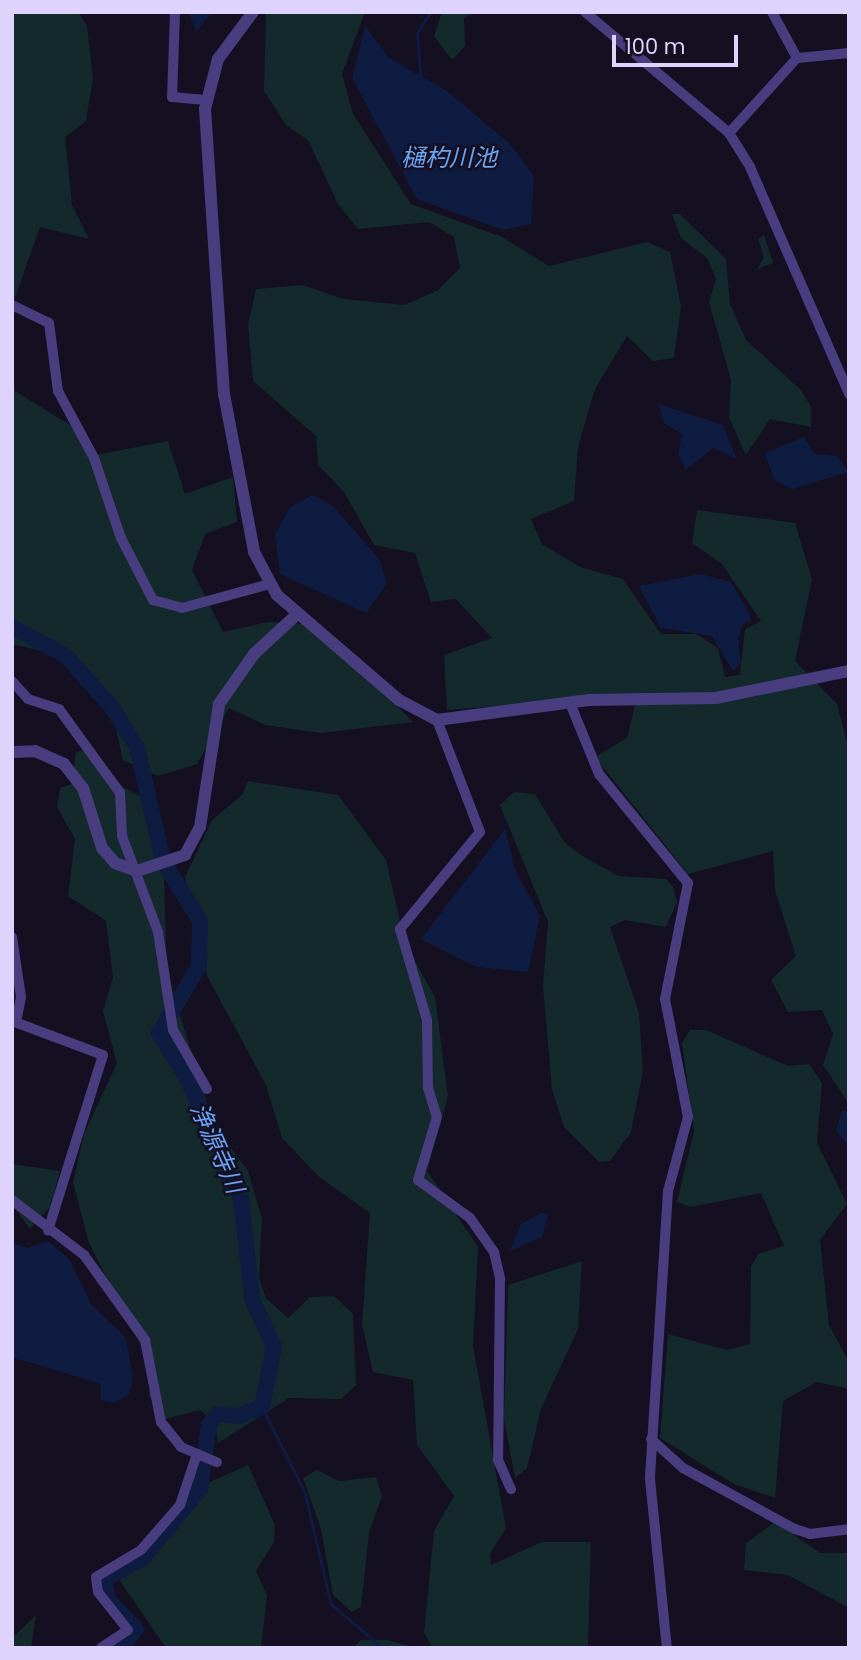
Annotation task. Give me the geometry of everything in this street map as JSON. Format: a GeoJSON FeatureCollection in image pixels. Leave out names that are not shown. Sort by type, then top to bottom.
{"type":"FeatureCollection","features":[{"type":"Feature","properties":{"kind":"street"},"geometry":{"type":"LineString","coordinates":[[175,12],[172,97],[206,100]]}},
{"type":"Feature","properties":{"kind":"street"},"geometry":{"type":"LineString","coordinates":[[253,12],[218,59],[206,100],[224,394],[254,552],[270,584],[297,614],[399,700],[437,720],[570,703],[716,698],[849,671]]}},
{"type":"Feature","properties":{"kind":"street"},"geometry":{"type":"LineString","coordinates":[[584,12],[729,134],[751,167],[849,394]]}},
{"type":"Feature","properties":{"kind":"street"},"geometry":{"type":"LineString","coordinates":[[772,12],[797,58]]}},
{"type":"Feature","properties":{"kind":"street"},"geometry":{"type":"LineString","coordinates":[[729,134],[797,58],[849,53]]}},
{"type":"Feature","properties":{"kind":"street"},"geometry":{"type":"LineString","coordinates":[[12,305],[49,323],[58,391],[94,457],[121,538],[153,600],[182,608],[270,584]]}},
{"type":"Feature","properties":{"kind":"street"},"geometry":{"type":"LineString","coordinates":[[12,752],[35,751],[64,764],[83,788],[107,855],[140,871],[191,849],[200,827],[219,704],[254,654],[297,614]]}},
{"type":"Feature","properties":{"kind":"street"},"geometry":{"type":"LineString","coordinates":[[12,681],[28,699],[59,709],[120,793],[121,836],[140,871],[158,932],[173,1030],[207,1089]]}},
{"type":"Feature","properties":{"kind":"street"},"geometry":{"type":"LineString","coordinates":[[570,703],[599,775],[688,883],[665,999],[688,1117],[668,1191],[651,1439],[650,1516],[667,1648]]}},
{"type":"Feature","properties":{"kind":"street"},"geometry":{"type":"LineString","coordinates":[[437,720],[480,832],[400,929],[427,1020],[428,1088],[437,1117],[418,1180],[470,1219],[494,1252],[500,1279],[496,1435],[510,1489]]}},
{"type":"Feature","properties":{"kind":"street"},"geometry":{"type":"LineString","coordinates":[[12,937],[21,997],[14,1022],[103,1055],[48,1231]]}},
{"type":"Feature","properties":{"kind":"street"},"geometry":{"type":"LineString","coordinates":[[12,1200],[48,1231],[76,1245],[145,1340],[161,1422],[197,1454],[217,1462]]}},
{"type":"Feature","properties":{"kind":"street"},"geometry":{"type":"LineString","coordinates":[[651,1439],[683,1468],[795,1529],[810,1534],[849,1529]]}},
{"type":"Feature","properties":{"kind":"street"},"geometry":{"type":"LineString","coordinates":[[101,1648],[128,1630],[98,1592],[96,1577],[141,1550],[180,1504],[197,1454]]}},
{"type":"Feature","properties":{"kind":"green space"},"geometry":{"type":"Polygon","coordinates":[[[12,12],[78,12],[87,26],[93,79],[86,121],[65,137],[72,205],[89,239],[40,227],[12,306],[12,12]]]}},
{"type":"Feature","properties":{"kind":"green space"},"geometry":{"type":"Polygon","coordinates":[[[266,12],[365,12],[342,74],[353,114],[411,204],[502,237],[549,266],[647,242],[670,252],[681,306],[674,358],[653,361],[627,336],[595,389],[578,447],[574,501],[531,519],[542,544],[580,567],[623,579],[661,634],[696,634],[718,648],[725,677],[740,675],[745,629],[761,621],[722,564],[692,543],[697,510],[795,523],[812,579],[795,661],[837,704],[849,750],[849,1104],[823,1065],[833,1034],[822,1010],[788,1012],[771,980],[796,956],[775,891],[773,851],[688,874],[595,757],[627,738],[637,696],[447,710],[444,655],[492,638],[456,599],[431,602],[415,553],[374,545],[344,492],[318,465],[316,436],[253,381],[248,324],[256,289],[303,285],[343,299],[404,305],[437,291],[460,268],[454,237],[429,222],[358,229],[338,204],[308,140],[286,125],[264,91],[266,12]]]}},
{"type":"Feature","properties":{"kind":"green space"},"geometry":{"type":"Polygon","coordinates":[[[442,12],[475,12],[464,18],[465,46],[452,60],[434,36],[442,12]]]}},
{"type":"Feature","properties":{"kind":"green space"},"geometry":{"type":"Polygon","coordinates":[[[672,214],[680,214],[726,259],[730,304],[746,340],[801,390],[811,407],[811,427],[770,419],[746,455],[729,418],[731,380],[709,302],[716,279],[707,258],[681,238],[672,214]]]}},
{"type":"Feature","properties":{"kind":"green space"},"geometry":{"type":"Polygon","coordinates":[[[764,235],[773,263],[757,269],[764,258],[758,239],[764,235]]]}},
{"type":"Feature","properties":{"kind":"green space"},"geometry":{"type":"Polygon","coordinates":[[[12,358],[15,391],[70,425],[96,455],[168,441],[185,494],[233,477],[237,522],[205,534],[192,570],[223,632],[268,622],[304,624],[348,654],[413,722],[321,733],[265,725],[229,708],[197,764],[158,776],[123,760],[107,690],[63,656],[12,644],[12,358]]]}},
{"type":"Feature","properties":{"kind":"green space"},"geometry":{"type":"Polygon","coordinates":[[[92,749],[123,787],[141,797],[163,846],[167,973],[214,1125],[248,1171],[262,1219],[259,1278],[266,1298],[288,1318],[310,1297],[334,1296],[353,1314],[356,1385],[341,1399],[289,1398],[218,1443],[215,1422],[200,1410],[162,1420],[149,1396],[151,1366],[89,1243],[73,1182],[84,1134],[117,1063],[103,1011],[113,977],[106,921],[68,896],[75,839],[57,807],[60,788],[72,784],[76,752],[92,749]]]}},
{"type":"Feature","properties":{"kind":"green space"},"geometry":{"type":"Polygon","coordinates":[[[248,781],[338,795],[386,860],[405,943],[435,997],[448,1096],[427,1171],[478,1247],[473,1346],[506,1528],[490,1554],[491,1565],[542,1542],[591,1542],[588,1648],[433,1648],[424,1633],[434,1531],[454,1496],[417,1445],[413,1380],[373,1372],[362,1325],[370,1213],[318,1176],[282,1138],[266,1085],[207,976],[185,877],[212,820],[242,795],[248,781]]]}},
{"type":"Feature","properties":{"kind":"green space"},"geometry":{"type":"Polygon","coordinates":[[[514,792],[535,794],[565,843],[581,855],[618,876],[666,879],[673,887],[677,902],[666,927],[625,920],[610,927],[639,1013],[643,1071],[631,1132],[610,1161],[599,1162],[564,1127],[552,1089],[543,986],[548,922],[500,805],[514,792]]]}},
{"type":"Feature","properties":{"kind":"green space"},"geometry":{"type":"Polygon","coordinates":[[[690,1030],[706,1030],[788,1066],[809,1064],[822,1083],[817,1143],[847,1204],[820,1240],[829,1325],[849,1362],[849,1389],[817,1382],[783,1401],[775,1498],[734,1484],[660,1438],[668,1334],[727,1350],[750,1344],[751,1267],[758,1254],[784,1246],[761,1193],[691,1207],[677,1202],[694,1131],[682,1043],[690,1030]]]}},
{"type":"Feature","properties":{"kind":"green space"},"geometry":{"type":"Polygon","coordinates":[[[12,1164],[60,1171],[50,1207],[30,1229],[12,1205],[12,1164]]]}},
{"type":"Feature","properties":{"kind":"green space"},"geometry":{"type":"Polygon","coordinates":[[[582,1261],[578,1329],[541,1409],[527,1468],[515,1478],[504,1419],[508,1285],[582,1261]]]}},
{"type":"Feature","properties":{"kind":"green space"},"geometry":{"type":"Polygon","coordinates":[[[248,1465],[275,1525],[274,1542],[256,1571],[267,1596],[261,1648],[166,1648],[118,1578],[196,1504],[205,1484],[248,1465]]]}},
{"type":"Feature","properties":{"kind":"green space"},"geometry":{"type":"Polygon","coordinates":[[[317,1470],[339,1481],[376,1477],[382,1496],[369,1533],[361,1607],[352,1612],[333,1595],[321,1529],[303,1478],[317,1470]]]}},
{"type":"Feature","properties":{"kind":"green space"},"geometry":{"type":"Polygon","coordinates":[[[775,1522],[820,1553],[849,1553],[849,1608],[788,1575],[744,1570],[746,1543],[775,1522]]]}},
{"type":"Feature","properties":{"kind":"green space"},"geometry":{"type":"Polygon","coordinates":[[[36,1615],[31,1648],[12,1648],[12,1638],[36,1615]]]}},
{"type":"Feature","properties":{"kind":"green space"},"geometry":{"type":"Polygon","coordinates":[[[361,1640],[388,1640],[415,1648],[353,1648],[361,1640]]]}},
{"type":"Feature","properties":{"kind":"water"},"geometry":{"type":"Polygon","coordinates":[[[189,12],[212,12],[196,32],[189,12]]]}},
{"type":"Feature","properties":{"kind":"water","name":"樋杓川池"},"geometry":{"type":"Polygon","coordinates":[[[365,26],[389,58],[447,91],[510,144],[534,176],[531,224],[503,230],[417,199],[352,78],[365,26]]]}},
{"type":"Feature","properties":{"kind":"water"},"geometry":{"type":"Polygon","coordinates":[[[658,404],[723,425],[737,459],[713,448],[686,470],[678,454],[682,434],[664,423],[658,404]]]}},
{"type":"Feature","properties":{"kind":"water"},"geometry":{"type":"Polygon","coordinates":[[[804,437],[815,454],[837,456],[848,472],[793,489],[774,480],[765,453],[804,437]]]}},
{"type":"Feature","properties":{"kind":"water"},"geometry":{"type":"Polygon","coordinates":[[[312,495],[333,506],[379,559],[387,583],[366,613],[280,574],[275,535],[289,508],[312,495]]]}},
{"type":"Feature","properties":{"kind":"water"},"geometry":{"type":"Polygon","coordinates":[[[701,574],[731,582],[749,613],[751,621],[742,624],[738,640],[741,663],[733,671],[712,636],[661,628],[639,586],[701,574]]]}},
{"type":"Feature","properties":{"kind":"water"},"geometry":{"type":"Polygon","coordinates":[[[505,829],[516,872],[540,916],[528,972],[477,967],[421,939],[505,829]]]}},
{"type":"Feature","properties":{"kind":"water"},"geometry":{"type":"Polygon","coordinates":[[[842,1111],[849,1111],[849,1147],[836,1130],[842,1111]]]}},
{"type":"Feature","properties":{"kind":"water"},"geometry":{"type":"Polygon","coordinates":[[[541,1213],[548,1214],[542,1237],[510,1251],[521,1224],[541,1213]]]}},
{"type":"Feature","properties":{"kind":"water"},"geometry":{"type":"Polygon","coordinates":[[[48,1241],[69,1259],[91,1304],[126,1338],[133,1378],[129,1394],[114,1403],[101,1400],[101,1384],[12,1357],[12,1243],[27,1248],[48,1241]]]}},
{"type":"Feature","properties":{"kind":"waterway"},"geometry":{"type":"LineString","coordinates":[[421,82],[417,33],[430,12]]}},
{"type":"Feature","properties":{"kind":"waterway","name":"浄源寺川"},"geometry":{"type":"LineString","coordinates":[[12,627],[66,656],[112,707],[137,748],[163,861],[200,921],[199,966],[159,1033],[187,1078],[241,1199],[252,1299],[274,1347],[262,1407],[239,1416],[218,1414],[209,1425],[200,1489],[142,1559],[104,1579],[108,1600],[136,1629],[120,1648]]}},
{"type":"Feature","properties":{"kind":"waterway"},"geometry":{"type":"LineString","coordinates":[[262,1407],[305,1492],[331,1604],[383,1648]]}}]}
